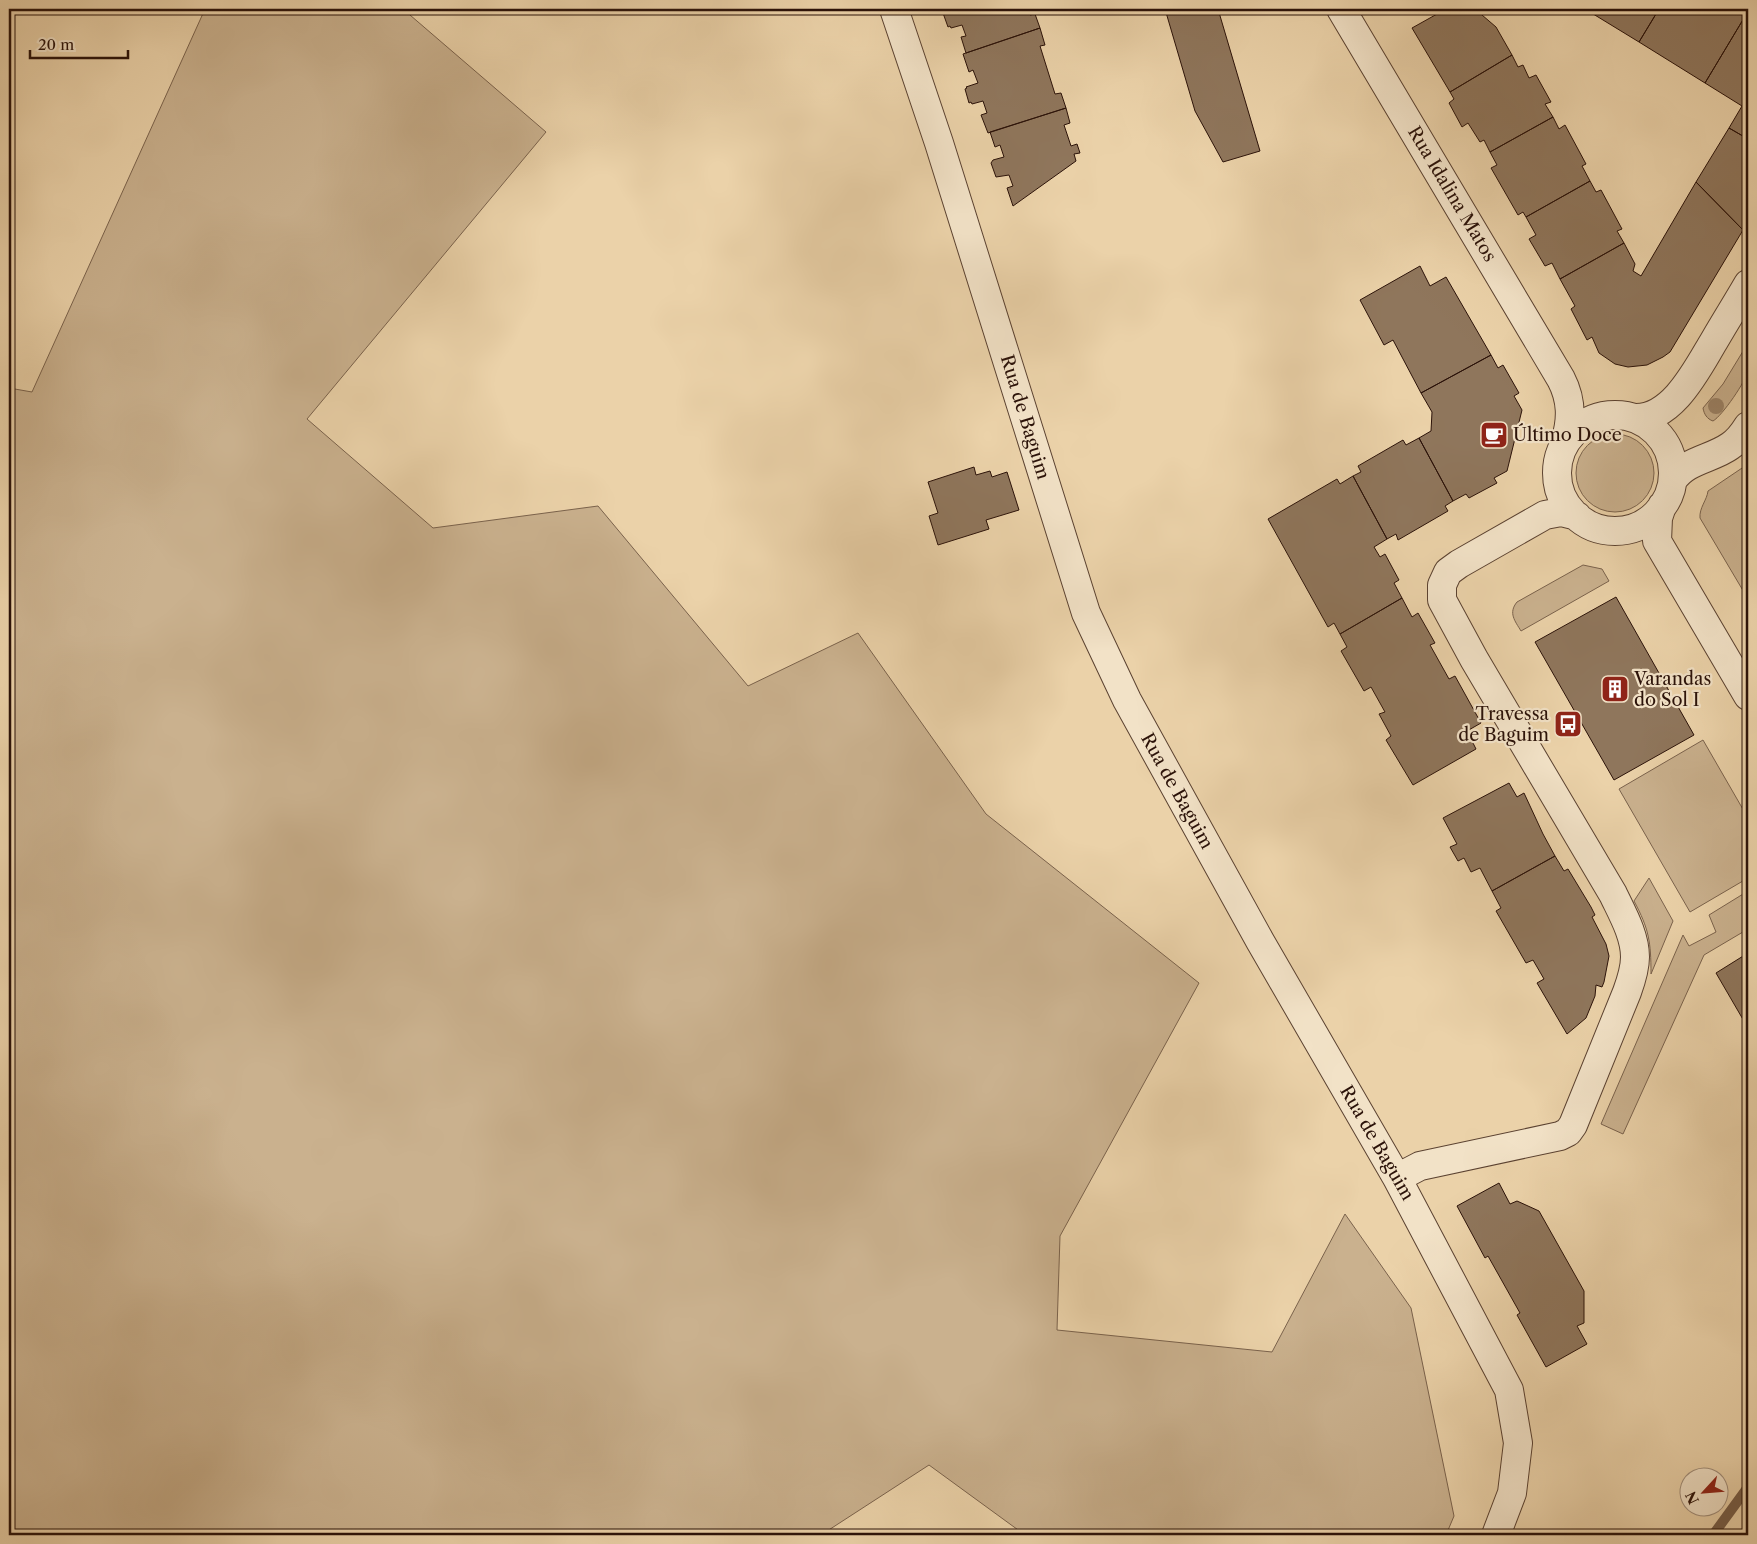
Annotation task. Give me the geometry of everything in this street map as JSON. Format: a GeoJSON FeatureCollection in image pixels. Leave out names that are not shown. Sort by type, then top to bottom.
{"type":"FeatureCollection","features":[{"type":"Feature","properties":{"kind":"street","name":"Rua de Baguim"},"geometry":{"type":"LineString","coordinates":[[894,9],[942,153],[1086,613],[1136,718],[1260,941],[1397,1178],[1509,1390],[1518,1443],[1512,1493],[1496,1535]]}},
{"type":"Feature","properties":{"kind":"street","name":"Rua Idalina Matos"},"geometry":{"type":"LineString","coordinates":[[1341,9],[1562,379],[1567,390],[1571,416],[1566,442]]}},
{"type":"Feature","properties":{"kind":"street"},"geometry":{"type":"LineString","coordinates":[[1665,557],[1655,544],[1643,534],[1605,530],[1588,524],[1572,512],[1562,497],[1558,483],[1559,460],[1566,442],[1579,427],[1596,418],[1647,417],[1664,408],[1685,386],[1748,284]]}},
{"type":"Feature","properties":{"kind":"street","name":"Rua Idalina Matos"},"geometry":{"type":"LineString","coordinates":[[1562,379],[1578,398],[1587,405],[1625,416]]}},
{"type":"Feature","properties":{"kind":"street"},"geometry":{"type":"LineString","coordinates":[[1625,416],[1651,428],[1665,442],[1672,461],[1673,480]]}},
{"type":"Feature","properties":{"kind":"street"},"geometry":{"type":"LineString","coordinates":[[1622,531],[1642,525],[1657,513],[1668,498],[1676,475],[1688,466],[1729,447],[1740,438],[1748,426]]}},
{"type":"Feature","properties":{"kind":"street"},"geometry":{"type":"LineString","coordinates":[[1536,520],[1551,505],[1558,492],[1558,483]]}},
{"type":"Feature","properties":{"kind":"street"},"geometry":{"type":"LineString","coordinates":[[1662,506],[1658,518],[1657,541],[1748,696]]}},
{"type":"Feature","properties":{"kind":"street"},"geometry":{"type":"LineString","coordinates":[[1397,1178],[1420,1166],[1560,1136],[1568,1132],[1573,1125],[1633,974],[1635,956],[1632,937],[1613,894],[1479,668],[1442,600],[1442,585],[1448,572],[1478,552],[1545,515],[1560,512],[1577,516]]}},
{"type":"Feature","properties":{"kind":"shaded area"},"geometry":{"type":"Polygon","coordinates":[[[205,9],[403,9],[546,132],[307,419],[433,528],[598,506],[748,686],[858,633],[986,814],[1199,983],[1060,1236],[1057,1330],[1272,1352],[1345,1214],[1411,1308],[1454,1516],[1446,1535],[1025,1535],[929,1465],[821,1535],[9,1535],[9,388],[32,392],[205,9]]]}},
{"type":"Feature","properties":{"kind":"shaded area"},"geometry":{"type":"Polygon","coordinates":[[[1748,343],[1747,375],[1728,405],[1713,421],[1706,416],[1703,408],[1723,384],[1748,343]]]}},
{"type":"Feature","properties":{"kind":"shaded area"},"geometry":{"type":"Polygon","coordinates":[[[1615,434],[1630,437],[1643,445],[1651,458],[1654,473],[1651,488],[1643,501],[1630,509],[1615,512],[1600,509],[1587,501],[1579,488],[1576,473],[1579,458],[1587,445],[1600,437],[1615,434]]]}},
{"type":"Feature","properties":{"kind":"shaded area"},"geometry":{"type":"Polygon","coordinates":[[[1748,464],[1748,599],[1700,518],[1708,491],[1748,464]]]}},
{"type":"Feature","properties":{"kind":"shaded area"},"geometry":{"type":"Polygon","coordinates":[[[1583,565],[1602,569],[1609,581],[1521,631],[1513,613],[1517,602],[1583,565]]]}},
{"type":"Feature","properties":{"kind":"shaded area"},"geometry":{"type":"Polygon","coordinates":[[[1703,740],[1748,818],[1748,878],[1690,912],[1619,789],[1703,740]]]}},
{"type":"Feature","properties":{"kind":"shaded area"},"geometry":{"type":"Polygon","coordinates":[[[1649,878],[1673,921],[1651,974],[1648,936],[1634,901],[1649,878]]]}},
{"type":"Feature","properties":{"kind":"shaded area"},"geometry":{"type":"Polygon","coordinates":[[[1748,891],[1748,929],[1704,955],[1623,1134],[1601,1124],[1683,935],[1689,946],[1716,932],[1709,915],[1748,891]]]}},
{"type":"Feature","properties":{"kind":"building"},"geometry":{"type":"Polygon","coordinates":[[[951,9],[1028,9],[1030,15],[1035,14],[1040,28],[966,53],[961,37],[966,36],[962,25],[948,27],[943,13],[951,9]]]}},
{"type":"Feature","properties":{"kind":"building"},"geometry":{"type":"Polygon","coordinates":[[[1165,9],[1218,9],[1260,151],[1223,162],[1195,111],[1165,9]]]}},
{"type":"Feature","properties":{"kind":"building"},"geometry":{"type":"Polygon","coordinates":[[[1446,9],[1475,9],[1496,27],[1512,55],[1450,92],[1412,28],[1446,9]]]}},
{"type":"Feature","properties":{"kind":"building"},"geometry":{"type":"Polygon","coordinates":[[[1585,9],[1659,9],[1639,42],[1585,9]]]}},
{"type":"Feature","properties":{"kind":"building"},"geometry":{"type":"Polygon","coordinates":[[[1659,9],[1741,9],[1747,13],[1705,83],[1639,42],[1659,9]]]}},
{"type":"Feature","properties":{"kind":"building"},"geometry":{"type":"Polygon","coordinates":[[[1747,13],[1748,139],[1729,128],[1742,106],[1705,83],[1747,13]]]}},
{"type":"Feature","properties":{"kind":"building"},"geometry":{"type":"Polygon","coordinates":[[[1040,28],[1045,45],[1040,46],[1055,94],[1061,93],[1066,108],[988,133],[981,115],[987,113],[983,101],[969,103],[965,89],[978,83],[973,70],[969,72],[963,54],[1040,28]]]}},
{"type":"Feature","properties":{"kind":"building"},"geometry":{"type":"Polygon","coordinates":[[[1512,55],[1518,67],[1523,65],[1529,78],[1536,75],[1551,102],[1545,104],[1553,117],[1490,152],[1484,140],[1480,142],[1468,123],[1462,127],[1449,103],[1454,99],[1450,92],[1512,55]]]}},
{"type":"Feature","properties":{"kind":"building"},"geometry":{"type":"Polygon","coordinates":[[[1066,108],[1070,123],[1064,125],[1071,146],[1077,144],[1080,153],[1074,154],[1076,161],[1013,206],[1007,188],[1013,186],[1009,175],[996,177],[991,163],[993,160],[1004,157],[1000,145],[995,147],[990,132],[1066,108]]]}},
{"type":"Feature","properties":{"kind":"building"},"geometry":{"type":"Polygon","coordinates":[[[1553,117],[1559,129],[1565,125],[1586,164],[1582,166],[1590,181],[1526,217],[1523,212],[1518,215],[1491,168],[1497,165],[1490,152],[1553,117]]]}},
{"type":"Feature","properties":{"kind":"building"},"geometry":{"type":"Polygon","coordinates":[[[1729,128],[1748,139],[1748,222],[1743,230],[1696,182],[1729,128]]]}},
{"type":"Feature","properties":{"kind":"building"},"geometry":{"type":"Polygon","coordinates":[[[1590,181],[1596,192],[1601,190],[1622,229],[1617,231],[1624,243],[1560,279],[1552,263],[1545,266],[1529,239],[1536,235],[1526,217],[1590,181]]]}},
{"type":"Feature","properties":{"kind":"building"},"geometry":{"type":"Polygon","coordinates":[[[1696,182],[1743,230],[1670,352],[1647,365],[1628,367],[1615,364],[1599,353],[1592,337],[1587,340],[1571,309],[1575,306],[1560,279],[1624,243],[1635,264],[1633,271],[1641,276],[1696,182]]]}},
{"type":"Feature","properties":{"kind":"building"},"geometry":{"type":"Polygon","coordinates":[[[1420,266],[1430,286],[1446,277],[1491,355],[1421,393],[1393,340],[1384,345],[1360,300],[1420,266]]]}},
{"type":"Feature","properties":{"kind":"building"},"geometry":{"type":"Polygon","coordinates":[[[1491,355],[1498,368],[1503,365],[1519,393],[1514,396],[1522,410],[1507,471],[1494,478],[1497,483],[1469,498],[1466,494],[1453,501],[1419,438],[1431,431],[1432,412],[1421,393],[1491,355]]]}},
{"type":"Feature","properties":{"kind":"building"},"geometry":{"type":"Polygon","coordinates":[[[1419,438],[1453,501],[1445,506],[1448,511],[1398,540],[1396,534],[1387,539],[1353,476],[1361,472],[1358,466],[1403,440],[1406,445],[1419,438]]]}},
{"type":"Feature","properties":{"kind":"building"},"geometry":{"type":"Polygon","coordinates":[[[974,467],[976,475],[990,471],[992,477],[1007,472],[1019,510],[986,520],[989,529],[938,545],[929,516],[938,513],[928,482],[974,467]]]}},
{"type":"Feature","properties":{"kind":"building"},"geometry":{"type":"Polygon","coordinates":[[[1353,476],[1387,539],[1374,547],[1380,557],[1385,554],[1399,580],[1394,583],[1402,598],[1340,634],[1334,623],[1328,627],[1268,519],[1337,479],[1340,484],[1353,476]]]}},
{"type":"Feature","properties":{"kind":"building","name":"Varandas do Sol I"},"geometry":{"type":"Polygon","coordinates":[[[1616,597],[1694,735],[1614,780],[1535,642],[1616,597]]]}},
{"type":"Feature","properties":{"kind":"building"},"geometry":{"type":"Polygon","coordinates":[[[1402,598],[1412,617],[1418,613],[1435,643],[1430,645],[1449,679],[1455,676],[1481,723],[1467,731],[1476,749],[1413,785],[1386,740],[1391,736],[1379,714],[1385,712],[1371,687],[1364,691],[1341,651],[1347,647],[1340,634],[1402,598]]]}},
{"type":"Feature","properties":{"kind":"building"},"geometry":{"type":"Polygon","coordinates":[[[1509,783],[1517,797],[1524,793],[1555,856],[1492,891],[1480,868],[1471,872],[1464,858],[1458,861],[1450,847],[1457,844],[1443,818],[1509,783]]]}},
{"type":"Feature","properties":{"kind":"building"},"geometry":{"type":"Polygon","coordinates":[[[1555,856],[1564,871],[1568,869],[1591,907],[1595,915],[1592,917],[1606,944],[1609,956],[1604,982],[1602,987],[1596,985],[1595,996],[1586,1018],[1567,1034],[1537,983],[1544,979],[1533,960],[1526,963],[1496,911],[1501,908],[1492,891],[1555,856]]]}},
{"type":"Feature","properties":{"kind":"building"},"geometry":{"type":"Polygon","coordinates":[[[1748,953],[1748,1028],[1716,973],[1748,953]]]}},
{"type":"Feature","properties":{"kind":"building"},"geometry":{"type":"Polygon","coordinates":[[[1499,1183],[1510,1204],[1517,1201],[1539,1211],[1584,1291],[1584,1323],[1577,1326],[1587,1344],[1546,1367],[1517,1315],[1520,1313],[1488,1256],[1485,1258],[1457,1206],[1499,1183]]]}},
{"type":"Feature","properties":{"kind":"waterway"},"geometry":{"type":"LineString","coordinates":[[1713,1535],[1748,1487]]}},
{"type":"Feature","properties":{"kind":"place","name":"Último Doce"},"geometry":{"type":"Point","coordinates":[1494,435]}},
{"type":"Feature","properties":{"kind":"place","name":"Varandas do Sol I"},"geometry":{"type":"Point","coordinates":[1615,689]}},
{"type":"Feature","properties":{"kind":"place","name":"Travessa de Baguim"},"geometry":{"type":"Point","coordinates":[1568,724]}}]}
